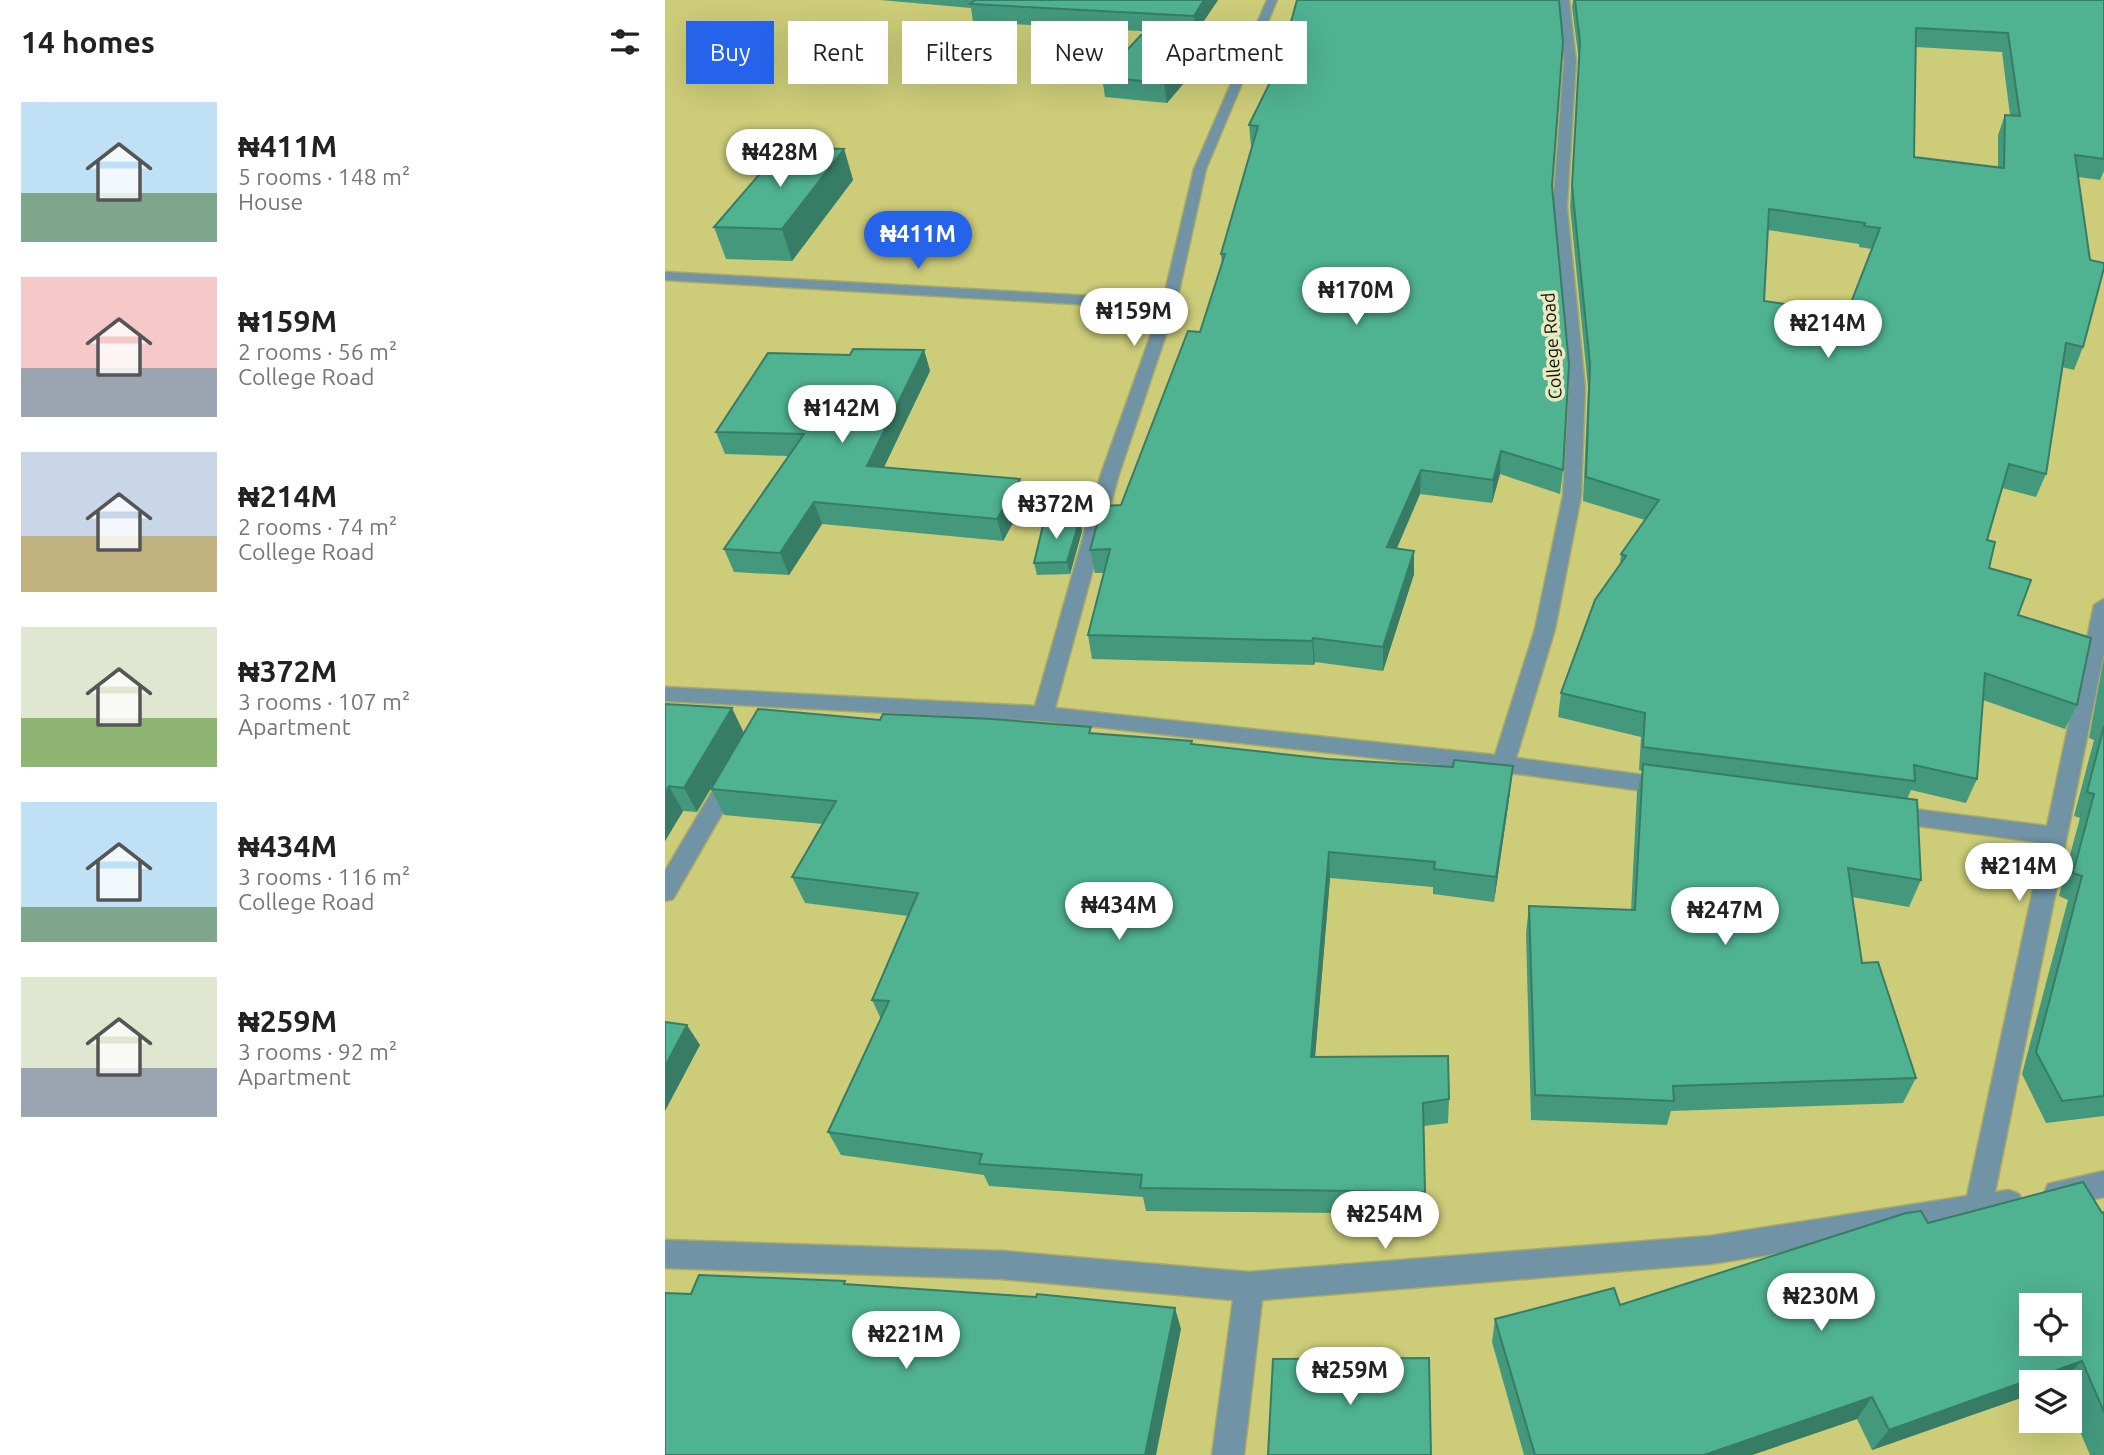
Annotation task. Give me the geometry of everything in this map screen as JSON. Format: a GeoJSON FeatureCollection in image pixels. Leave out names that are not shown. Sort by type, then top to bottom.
{"type":"FeatureCollection","features":[{"type":"Feature","properties":{"kind":"street"},"geometry":{"type":"LineString","coordinates":[[1043,714],[1110,474],[1169,305],[1200,169],[1272,0]]}},
{"type":"Feature","properties":{"kind":"street","name":"College Road"},"geometry":{"type":"LineString","coordinates":[[1503,764],[1545,629],[1571,496],[1577,387],[1560,207],[1570,61],[1564,0]]}},
{"type":"Feature","properties":{"kind":"street"},"geometry":{"type":"LineString","coordinates":[[665,276],[1169,305]]}},
{"type":"Feature","properties":{"kind":"street"},"geometry":{"type":"LineString","coordinates":[[1978,1209],[2104,605]]}},
{"type":"Feature","properties":{"kind":"street"},"geometry":{"type":"LineString","coordinates":[[665,694],[1043,714],[1503,764],[1682,788]]}},
{"type":"Feature","properties":{"kind":"street"},"geometry":{"type":"LineString","coordinates":[[763,724],[777,700]]}},
{"type":"Feature","properties":{"kind":"street"},"geometry":{"type":"LineString","coordinates":[[665,892],[742,760]]}},
{"type":"Feature","properties":{"kind":"street"},"geometry":{"type":"LineString","coordinates":[[1862,811],[2055,836]]}},
{"type":"Feature","properties":{"kind":"street"},"geometry":{"type":"LineString","coordinates":[[665,1254],[1002,1265],[1249,1287],[1710,1250],[1978,1209],[2104,1184]]}},
{"type":"Feature","properties":{"kind":"street"},"geometry":{"type":"LineString","coordinates":[[1228,1455],[1249,1287]]}},
{"type":"Feature","properties":{"kind":"building"},"geometry":{"type":"Polygon","coordinates":[[[975,0],[1204,0],[1194,16],[970,4],[975,0]]]}},
{"type":"Feature","properties":{"kind":"building"},"geometry":{"type":"Polygon","coordinates":[[[1297,0],[1559,0],[1563,42],[1552,186],[1569,364],[1563,470],[1501,451],[1493,480],[1421,470],[1387,547],[1414,551],[1383,647],[1313,638],[1312,641],[1088,635],[1110,549],[1090,550],[1102,506],[1121,505],[1188,331],[1200,332],[1225,254],[1221,254],[1258,126],[1249,125],[1269,84],[1307,84],[1307,21],[1291,21],[1297,0]]]}},
{"type":"Feature","properties":{"kind":"building"},"geometry":{"type":"Polygon","coordinates":[[[1575,0],[2104,0],[2104,159],[2075,155],[2090,260],[2104,263],[2104,268],[2083,347],[2066,343],[2046,474],[2009,464],[1987,540],[1995,542],[1989,568],[2031,580],[2018,615],[2091,638],[2077,705],[1985,673],[1977,779],[1914,765],[1915,781],[1643,747],[1645,713],[1561,693],[1595,600],[1626,556],[1621,554],[1659,500],[1586,477],[1590,364],[1572,186],[1580,42],[1575,0]],[[1916,28],[1914,157],[2004,168],[2005,115],[2020,116],[2008,33],[1916,28]],[[1769,209],[1764,301],[1847,313],[1880,228],[1864,226],[1865,223],[1769,209]]]}},
{"type":"Feature","properties":{"kind":"building"},"geometry":{"type":"Polygon","coordinates":[[[1142,35],[1142,81],[1128,80],[1128,49],[1142,35]]]}},
{"type":"Feature","properties":{"kind":"building"},"geometry":{"type":"Polygon","coordinates":[[[783,147],[844,149],[782,229],[714,227],[783,147]]]}},
{"type":"Feature","properties":{"kind":"building"},"geometry":{"type":"Polygon","coordinates":[[[853,349],[924,350],[867,466],[1020,479],[997,519],[814,502],[780,553],[724,549],[804,434],[716,432],[768,353],[850,355],[853,349]]]}},
{"type":"Feature","properties":{"kind":"building"},"geometry":{"type":"Polygon","coordinates":[[[1080,519],[1067,562],[1034,563],[1044,521],[1080,519]]]}},
{"type":"Feature","properties":{"kind":"building"},"geometry":{"type":"Polygon","coordinates":[[[665,704],[732,708],[684,788],[669,786],[665,793],[665,704]]]}},
{"type":"Feature","properties":{"kind":"building"},"geometry":{"type":"Polygon","coordinates":[[[758,709],[880,720],[883,714],[992,719],[1091,727],[1089,733],[1192,741],[1191,744],[1328,759],[1453,767],[1454,760],[1513,766],[1496,877],[1434,869],[1435,862],[1329,852],[1311,1057],[1448,1056],[1449,1099],[1423,1103],[1425,1192],[1140,1188],[1142,1175],[979,1164],[982,1154],[828,1132],[889,1001],[872,1000],[918,893],[792,877],[836,801],[711,789],[758,709]]]}},
{"type":"Feature","properties":{"kind":"building"},"geometry":{"type":"Polygon","coordinates":[[[2104,726],[2104,1096],[2062,1101],[2036,1052],[2082,876],[2073,873],[2094,794],[2087,792],[2104,726]]]}},
{"type":"Feature","properties":{"kind":"building"},"geometry":{"type":"Polygon","coordinates":[[[1643,764],[1917,800],[1921,880],[1848,868],[1862,963],[1878,962],[1916,1078],[1673,1086],[1674,1101],[1535,1095],[1529,906],[1635,910],[1643,764]]]}},
{"type":"Feature","properties":{"kind":"building"},"geometry":{"type":"Polygon","coordinates":[[[665,1022],[687,1025],[665,1066],[665,1022]]]}},
{"type":"Feature","properties":{"kind":"building"},"geometry":{"type":"Polygon","coordinates":[[[2083,1182],[2102,1213],[2104,1212],[2104,1412],[2082,1361],[2057,1370],[2019,1370],[2019,1384],[1889,1430],[1872,1397],[1704,1455],[1535,1455],[1495,1319],[1614,1288],[1620,1305],[1906,1213],[1921,1211],[1928,1223],[2083,1182]]]}},
{"type":"Feature","properties":{"kind":"building"},"geometry":{"type":"Polygon","coordinates":[[[699,1275],[845,1281],[844,1284],[1036,1297],[1037,1294],[1175,1308],[1145,1455],[665,1455],[665,1293],[691,1294],[699,1275]]]}},
{"type":"Feature","properties":{"kind":"building"},"geometry":{"type":"Polygon","coordinates":[[[1429,1358],[1431,1455],[1268,1455],[1273,1359],[1429,1358]]]}}]}
